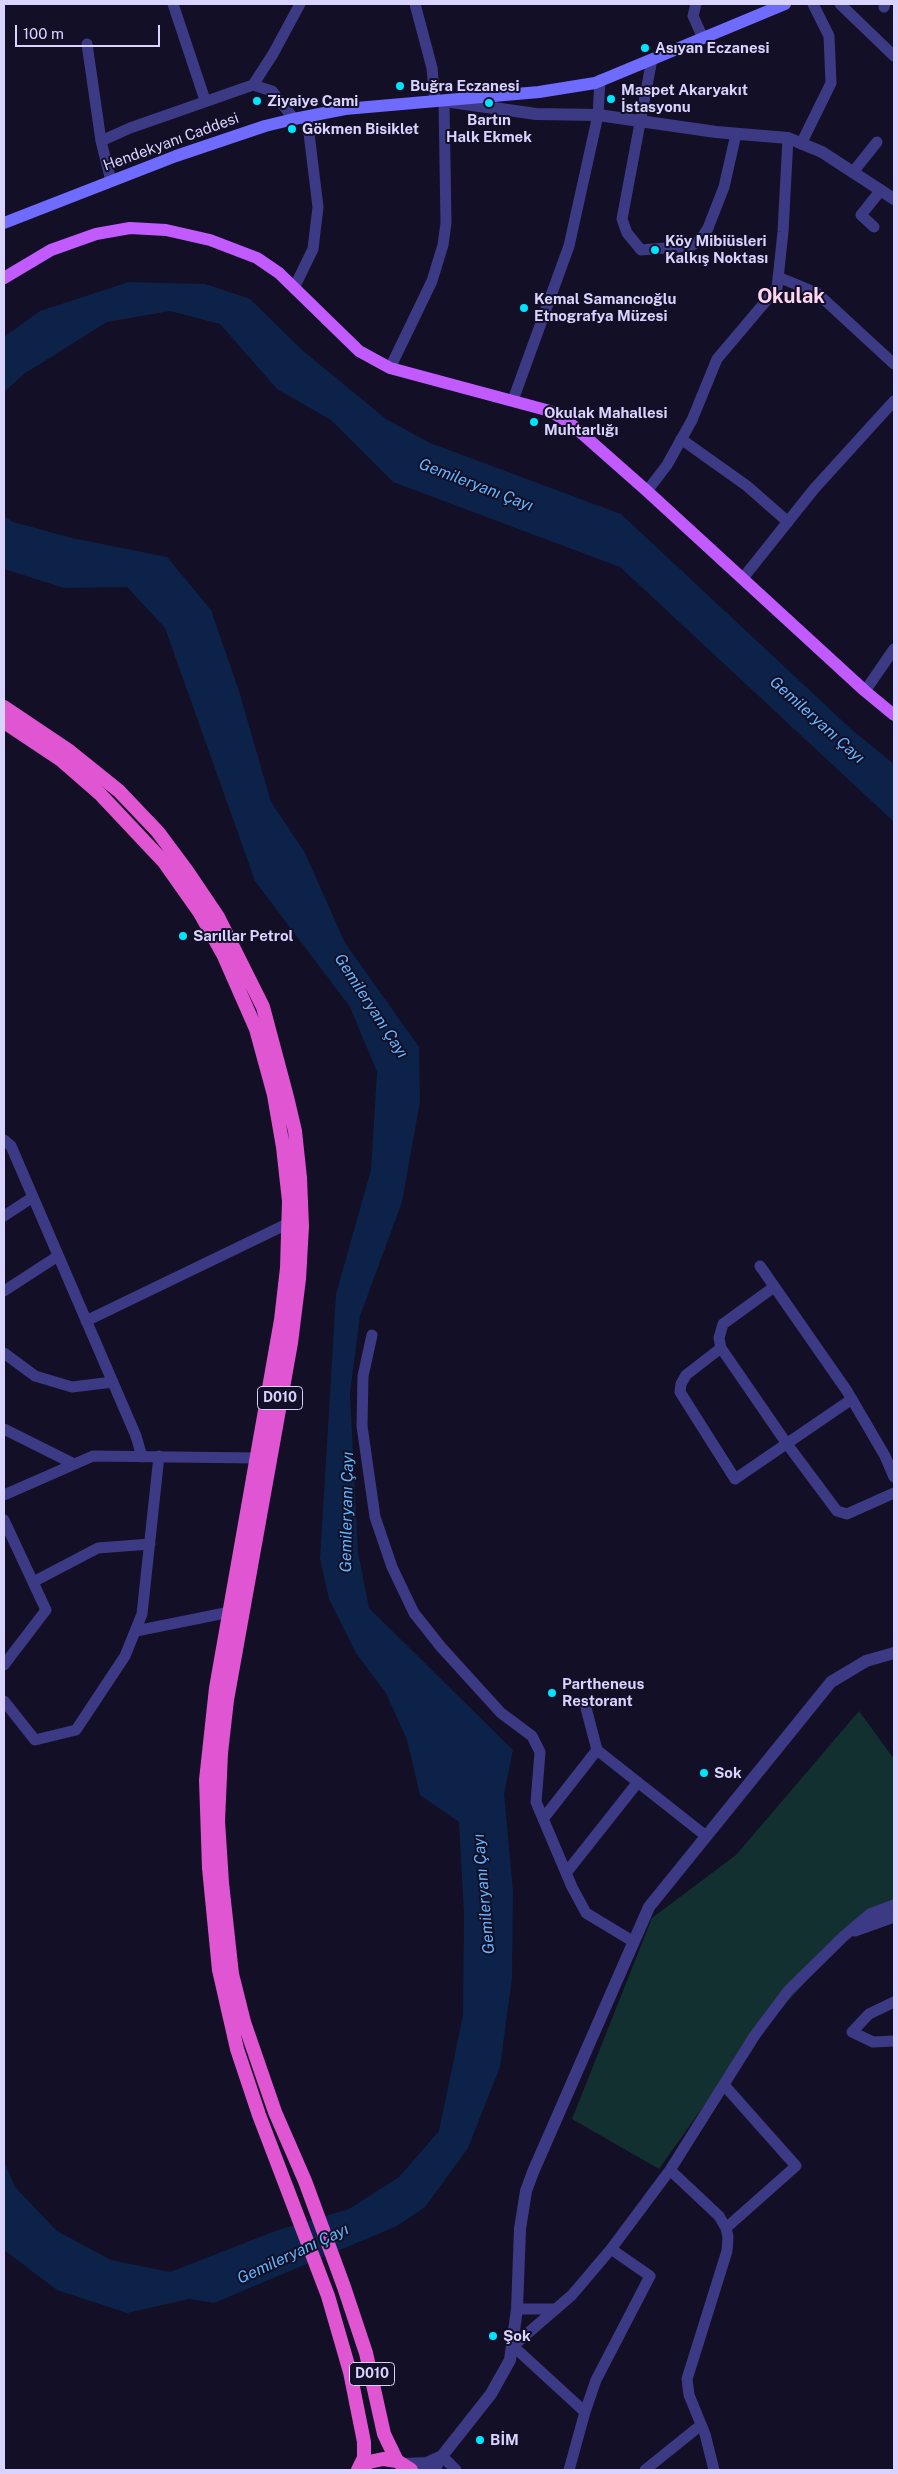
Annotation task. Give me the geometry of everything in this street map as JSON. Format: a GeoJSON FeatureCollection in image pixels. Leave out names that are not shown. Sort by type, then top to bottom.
{"type":"FeatureCollection","features":[{"type":"Feature","properties":{"kind":"highway","name":"D010"},"geometry":{"type":"LineString","coordinates":[[4,707],[68,750],[119,791],[158,832],[187,870],[218,917],[263,1007],[277,1052],[295,1131],[302,1226],[299,1279],[291,1343],[227,1700],[221,1753],[218,1821],[222,1884],[232,1974],[244,2022],[275,2112],[305,2181],[344,2287],[366,2353],[384,2434],[404,2465]]}},
{"type":"Feature","properties":{"kind":"highway","name":"D010"},"geometry":{"type":"LineString","coordinates":[[4,722],[61,760],[124,816],[164,862],[200,913],[223,954],[256,1029],[274,1096],[283,1147],[289,1223],[287,1268],[280,1320],[216,1688],[206,1780],[209,1868],[218,1961],[237,2049],[259,2115],[289,2189],[328,2296],[350,2372],[361,2424],[364,2458],[358,2470]]}},
{"type":"Feature","properties":{"kind":"highway","name":"D010"},"geometry":{"type":"LineString","coordinates":[[358,2470],[376,2460],[404,2465]]}},
{"type":"Feature","properties":{"kind":"main road","name":"Hendekyanı Caddesi"},"geometry":{"type":"LineString","coordinates":[[4,223],[111,181],[265,126],[345,109],[540,92],[600,80],[785,4]]}},
{"type":"Feature","properties":{"kind":"main road"},"geometry":{"type":"LineString","coordinates":[[4,278],[51,250],[96,234],[130,228],[166,230],[210,240],[257,258],[279,273],[359,351],[390,368],[550,411],[570,424],[647,490],[865,691],[894,715]]}},
{"type":"Feature","properties":{"kind":"street"},"geometry":{"type":"LineString","coordinates":[[173,4],[205,100]]}},
{"type":"Feature","properties":{"kind":"street"},"geometry":{"type":"LineString","coordinates":[[253,85],[273,54],[300,4]]}},
{"type":"Feature","properties":{"kind":"street"},"geometry":{"type":"LineString","coordinates":[[390,368],[432,281],[443,245],[446,223],[440,101],[414,4]]}},
{"type":"Feature","properties":{"kind":"street"},"geometry":{"type":"LineString","coordinates":[[696,4],[693,16],[703,38]]}},
{"type":"Feature","properties":{"kind":"street"},"geometry":{"type":"LineString","coordinates":[[801,144],[831,82],[829,36],[813,4]]}},
{"type":"Feature","properties":{"kind":"street"},"geometry":{"type":"LineString","coordinates":[[840,4],[894,56]]}},
{"type":"Feature","properties":{"kind":"street"},"geometry":{"type":"LineString","coordinates":[[87,44],[101,140],[111,181]]}},
{"type":"Feature","properties":{"kind":"street"},"geometry":{"type":"LineString","coordinates":[[652,59],[622,219],[626,233],[641,250],[691,246],[701,238],[708,228],[724,187],[736,134]]}},
{"type":"Feature","properties":{"kind":"street"},"geometry":{"type":"LineString","coordinates":[[513,400],[569,246],[598,115],[600,80]]}},
{"type":"Feature","properties":{"kind":"street"},"geometry":{"type":"LineString","coordinates":[[101,140],[205,100],[253,85],[272,91],[300,118],[318,207],[313,249],[294,288]]}},
{"type":"Feature","properties":{"kind":"street"},"geometry":{"type":"LineString","coordinates":[[440,101],[536,114],[598,115],[736,134],[788,138],[822,152],[894,199]]}},
{"type":"Feature","properties":{"kind":"street"},"geometry":{"type":"LineString","coordinates":[[647,490],[667,465],[692,420],[717,359],[777,288],[788,138]]}},
{"type":"Feature","properties":{"kind":"street"},"geometry":{"type":"LineString","coordinates":[[853,172],[877,142]]}},
{"type":"Feature","properties":{"kind":"street"},"geometry":{"type":"LineString","coordinates":[[874,228],[861,215],[881,190]]}},
{"type":"Feature","properties":{"kind":"street"},"geometry":{"type":"LineString","coordinates":[[778,277],[817,293],[894,364]]}},
{"type":"Feature","properties":{"kind":"street"},"geometry":{"type":"LineString","coordinates":[[743,578],[814,489],[894,401]]}},
{"type":"Feature","properties":{"kind":"street"},"geometry":{"type":"LineString","coordinates":[[681,439],[747,486],[788,522]]}},
{"type":"Feature","properties":{"kind":"street"},"geometry":{"type":"LineString","coordinates":[[865,691],[894,649]]}},
{"type":"Feature","properties":{"kind":"street"},"geometry":{"type":"LineString","coordinates":[[4,1140],[11,1146],[136,1436],[142,1457]]}},
{"type":"Feature","properties":{"kind":"street"},"geometry":{"type":"LineString","coordinates":[[4,1216],[32,1196]]}},
{"type":"Feature","properties":{"kind":"street"},"geometry":{"type":"LineString","coordinates":[[86,1321],[289,1223]]}},
{"type":"Feature","properties":{"kind":"street"},"geometry":{"type":"LineString","coordinates":[[4,1290],[58,1256]]}},
{"type":"Feature","properties":{"kind":"street"},"geometry":{"type":"LineString","coordinates":[[760,1266],[852,1399],[885,1456],[894,1477]]}},
{"type":"Feature","properties":{"kind":"street"},"geometry":{"type":"LineString","coordinates":[[774,1287],[723,1324],[719,1338],[721,1348],[787,1444],[839,1513],[847,1514],[894,1493]]}},
{"type":"Feature","properties":{"kind":"street"},"geometry":{"type":"LineString","coordinates":[[372,1335],[363,1376],[362,1426],[375,1518],[392,1567],[414,1614],[441,1647],[501,1713],[532,1736],[540,1752],[536,1802],[566,1873],[586,1912],[634,1942]]}},
{"type":"Feature","properties":{"kind":"street"},"geometry":{"type":"LineString","coordinates":[[721,1348],[686,1374],[681,1384],[680,1392],[735,1479],[852,1399]]}},
{"type":"Feature","properties":{"kind":"street"},"geometry":{"type":"LineString","coordinates":[[4,1353],[36,1376],[72,1387],[112,1382]]}},
{"type":"Feature","properties":{"kind":"street"},"geometry":{"type":"LineString","coordinates":[[4,1429],[74,1464]]}},
{"type":"Feature","properties":{"kind":"street"},"geometry":{"type":"LineString","coordinates":[[4,1495],[93,1456],[256,1458]]}},
{"type":"Feature","properties":{"kind":"street"},"geometry":{"type":"LineString","coordinates":[[4,1702],[34,1740],[76,1730],[125,1656],[142,1614],[159,1456]]}},
{"type":"Feature","properties":{"kind":"street"},"geometry":{"type":"LineString","coordinates":[[4,1520],[46,1610],[4,1665]]}},
{"type":"Feature","properties":{"kind":"street"},"geometry":{"type":"LineString","coordinates":[[33,1582],[98,1548],[150,1544]]}},
{"type":"Feature","properties":{"kind":"street"},"geometry":{"type":"LineString","coordinates":[[136,1630],[230,1612]]}},
{"type":"Feature","properties":{"kind":"street"},"geometry":{"type":"LineString","coordinates":[[434,2470],[442,2456],[498,2384],[510,2360],[517,2309],[520,2229],[526,2191],[649,1907],[831,1682],[866,1661],[894,1653]]}},
{"type":"Feature","properties":{"kind":"street"},"geometry":{"type":"LineString","coordinates":[[585,1704],[597,1750],[706,1836]]}},
{"type":"Feature","properties":{"kind":"street"},"geometry":{"type":"LineString","coordinates":[[543,1819],[597,1750]]}},
{"type":"Feature","properties":{"kind":"street"},"geometry":{"type":"LineString","coordinates":[[566,1873],[638,1782]]}},
{"type":"Feature","properties":{"kind":"street"},"geometry":{"type":"LineString","coordinates":[[513,2346],[587,2280],[670,2170],[755,2035],[788,1991],[844,1936],[870,1914],[894,1905]]}},
{"type":"Feature","properties":{"kind":"street"},"geometry":{"type":"LineString","coordinates":[[844,1936],[894,1918]]}},
{"type":"Feature","properties":{"kind":"street"},"geometry":{"type":"LineString","coordinates":[[894,2002],[870,2014],[852,2032],[873,2042],[894,2041]]}},
{"type":"Feature","properties":{"kind":"street"},"geometry":{"type":"LineString","coordinates":[[724,2085],[796,2166],[726,2228]]}},
{"type":"Feature","properties":{"kind":"street"},"geometry":{"type":"LineString","coordinates":[[670,2170],[719,2216],[726,2228],[727,2251],[687,2379],[689,2395],[701,2425],[714,2470]]}},
{"type":"Feature","properties":{"kind":"street"},"geometry":{"type":"LineString","coordinates":[[569,2470],[585,2412],[600,2370],[650,2276],[611,2249]]}},
{"type":"Feature","properties":{"kind":"street"},"geometry":{"type":"LineString","coordinates":[[517,2309],[556,2309]]}},
{"type":"Feature","properties":{"kind":"street"},"geometry":{"type":"LineString","coordinates":[[513,2346],[585,2412]]}},
{"type":"Feature","properties":{"kind":"street"},"geometry":{"type":"LineString","coordinates":[[645,2470],[701,2425]]}},
{"type":"Feature","properties":{"kind":"street"},"geometry":{"type":"LineString","coordinates":[[404,2465],[427,2462],[442,2456]]}},
{"type":"Feature","properties":{"kind":"street"},"geometry":{"type":"LineString","coordinates":[[442,2456],[456,2470]]}},
{"type":"Feature","properties":{"kind":"green space"},"geometry":{"type":"Polygon","coordinates":[[[859,1711],[894,1759],[894,1901],[866,1914],[739,2056],[659,2169],[572,2119],[652,1918],[736,1855],[859,1711]]]}},
{"type":"Feature","properties":{"kind":"water","name":"Gemileryanı Çayı"},"geometry":{"type":"Polygon","coordinates":[[[129,282],[205,284],[250,299],[302,350],[386,419],[430,443],[621,514],[851,729],[894,764],[894,822],[620,567],[393,482],[331,420],[277,389],[220,324],[170,311],[107,322],[24,374],[4,392],[4,337],[40,311],[129,282]]]}},
{"type":"Feature","properties":{"kind":"water","name":"Gemileryanı Çayı"},"geometry":{"type":"Polygon","coordinates":[[[4,516],[13,522],[72,538],[167,557],[211,610],[239,691],[271,802],[305,853],[345,943],[419,1047],[420,1102],[402,1202],[360,1316],[350,1393],[358,1552],[369,1608],[513,1750],[504,1794],[513,1891],[512,1978],[500,2067],[468,2148],[425,2207],[397,2226],[214,2303],[189,2299],[127,2313],[57,2290],[4,2250],[4,2161],[15,2187],[57,2231],[111,2260],[170,2272],[278,2230],[349,2209],[399,2177],[439,2131],[463,2015],[464,1914],[459,1822],[420,1795],[407,1740],[386,1693],[356,1653],[329,1599],[320,1559],[336,1294],[371,1170],[377,1072],[350,1007],[255,881],[165,628],[127,587],[64,588],[4,569],[4,516]]]}},
{"type":"Feature","properties":{"kind":"place","name":"Asıyan Eczanesi"},"geometry":{"type":"Point","coordinates":[645,48]}},
{"type":"Feature","properties":{"kind":"place","name":"Buğra Eczanesi"},"geometry":{"type":"Point","coordinates":[400,86]}},
{"type":"Feature","properties":{"kind":"place","name":"Maspet Akaryakıt İstasyonu"},"geometry":{"type":"Point","coordinates":[611,99]}},
{"type":"Feature","properties":{"kind":"place","name":"Ziyaiye Cami"},"geometry":{"type":"Point","coordinates":[257,101]}},
{"type":"Feature","properties":{"kind":"place","name":"Bartın Halk Ekmek"},"geometry":{"type":"Point","coordinates":[489,103]}},
{"type":"Feature","properties":{"kind":"place","name":"Gökmen Bisiklet"},"geometry":{"type":"Point","coordinates":[292,129]}},
{"type":"Feature","properties":{"kind":"place","name":"Köy Mibiüsleri Kalkış Noktası"},"geometry":{"type":"Point","coordinates":[655,250]}},
{"type":"Feature","properties":{"kind":"place","name":"Kemal Samancıoğlu Etnografya Müzesi"},"geometry":{"type":"Point","coordinates":[524,308]}},
{"type":"Feature","properties":{"kind":"place","name":"Okulak Mahallesi Muhtarlığı"},"geometry":{"type":"Point","coordinates":[534,422]}},
{"type":"Feature","properties":{"kind":"place","name":"Sarıllar Petrol"},"geometry":{"type":"Point","coordinates":[183,936]}},
{"type":"Feature","properties":{"kind":"place","name":"Partheneus Restorant"},"geometry":{"type":"Point","coordinates":[552,1693]}},
{"type":"Feature","properties":{"kind":"place","name":"Sok"},"geometry":{"type":"Point","coordinates":[704,1773]}},
{"type":"Feature","properties":{"kind":"place","name":"Şok"},"geometry":{"type":"Point","coordinates":[493,2336]}},
{"type":"Feature","properties":{"kind":"place","name":"BİM"},"geometry":{"type":"Point","coordinates":[480,2440]}},
{"type":"Feature","properties":{"kind":"district","name":"Okulak"},"geometry":{"type":"Point","coordinates":[791,297]}}]}
